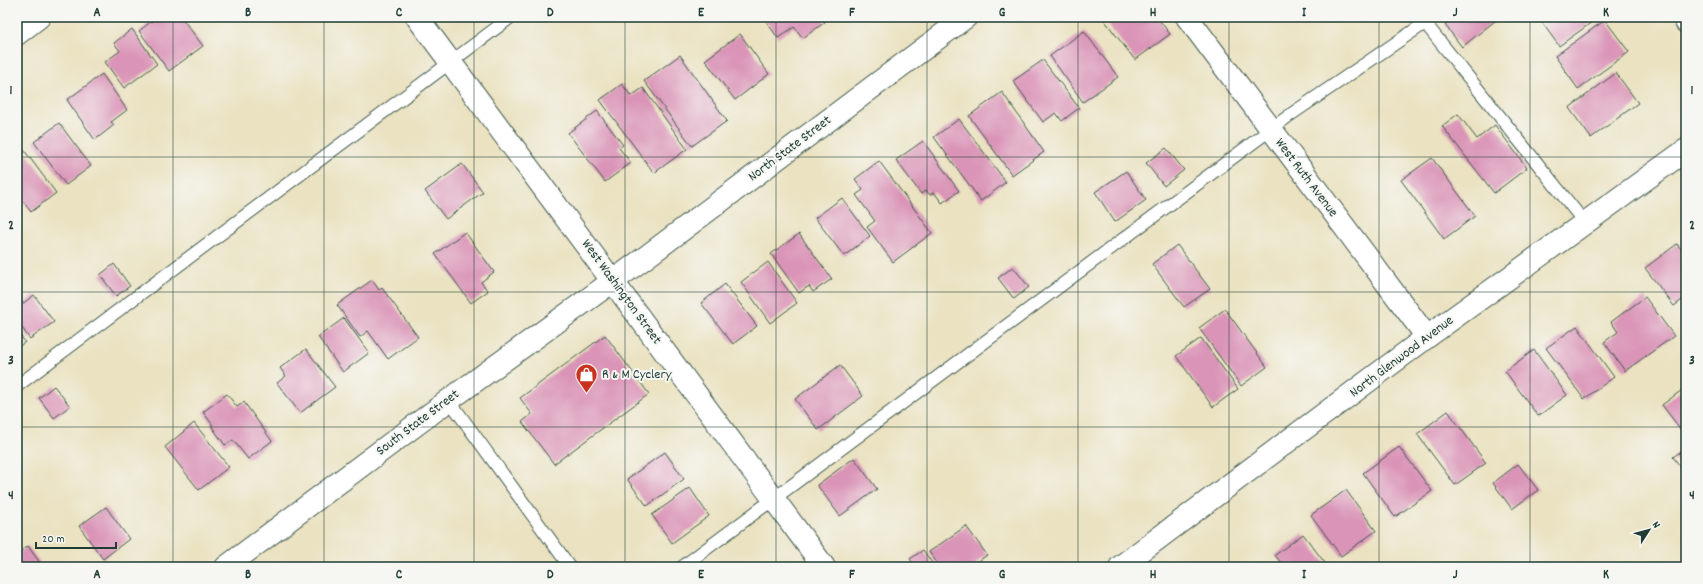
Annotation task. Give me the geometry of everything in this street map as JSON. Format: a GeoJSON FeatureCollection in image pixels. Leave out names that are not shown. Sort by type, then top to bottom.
{"type":"FeatureCollection","features":[{"type":"Feature","properties":{"kind":"street"},"geometry":{"type":"LineString","coordinates":[[17,34],[39,17]]}},
{"type":"Feature","properties":{"kind":"street","name":"West Washington Street"},"geometry":{"type":"LineString","coordinates":[[417,17],[824,567]]}},
{"type":"Feature","properties":{"kind":"street","name":"North State Street"},"geometry":{"type":"LineString","coordinates":[[612,281],[966,17]]}},
{"type":"Feature","properties":{"kind":"street","name":"West Ruth Avenue"},"geometry":{"type":"LineString","coordinates":[[1187,17],[1427,337]]}},
{"type":"Feature","properties":{"kind":"street"},"geometry":{"type":"LineString","coordinates":[[1684,17],[1686,22]]}},
{"type":"Feature","properties":{"kind":"street","name":"North Glenwood Avenue"},"geometry":{"type":"LineString","coordinates":[[1120,567],[1427,337],[1686,150]]}},
{"type":"Feature","properties":{"kind":"street","name":"South State Street"},"geometry":{"type":"LineString","coordinates":[[226,567],[449,400],[612,281]]}},
{"type":"Feature","properties":{"kind":"lane"},"geometry":{"type":"LineString","coordinates":[[17,386],[511,17]]}},
{"type":"Feature","properties":{"kind":"lane"},"geometry":{"type":"LineString","coordinates":[[682,567],[1296,111],[1423,20],[1585,223]]}},
{"type":"Feature","properties":{"kind":"lane"},"geometry":{"type":"LineString","coordinates":[[449,400],[570,567]]}},
{"type":"Feature","properties":{"kind":"building"},"geometry":{"type":"Polygon","coordinates":[[[157,17],[181,17],[203,46],[169,71],[139,31],[157,17]]]}},
{"type":"Feature","properties":{"kind":"building"},"geometry":{"type":"Polygon","coordinates":[[[763,17],[821,17],[825,22],[803,38],[794,27],[778,38],[763,17]]]}},
{"type":"Feature","properties":{"kind":"building"},"geometry":{"type":"Polygon","coordinates":[[[1102,17],[1157,17],[1170,34],[1135,60],[1102,17]]]}},
{"type":"Feature","properties":{"kind":"building"},"geometry":{"type":"Polygon","coordinates":[[[1455,17],[1500,17],[1462,47],[1445,25],[1455,17]]]}},
{"type":"Feature","properties":{"kind":"building"},"geometry":{"type":"Polygon","coordinates":[[[1538,17],[1599,17],[1559,46],[1538,17]]]}},
{"type":"Feature","properties":{"kind":"building"},"geometry":{"type":"Polygon","coordinates":[[[1605,20],[1629,52],[1578,89],[1555,56],[1605,20]]]}},
{"type":"Feature","properties":{"kind":"building"},"geometry":{"type":"Polygon","coordinates":[[[132,29],[157,64],[124,88],[105,62],[120,51],[114,43],[132,29]]]}},
{"type":"Feature","properties":{"kind":"building"},"geometry":{"type":"Polygon","coordinates":[[[1084,31],[1118,77],[1083,102],[1050,56],[1084,31]]]}},
{"type":"Feature","properties":{"kind":"building"},"geometry":{"type":"Polygon","coordinates":[[[740,34],[769,74],[735,100],[705,60],[740,34]]]}},
{"type":"Feature","properties":{"kind":"building"},"geometry":{"type":"Polygon","coordinates":[[[680,55],[727,121],[692,146],[644,81],[680,55]]]}},
{"type":"Feature","properties":{"kind":"building"},"geometry":{"type":"Polygon","coordinates":[[[1043,60],[1079,108],[1062,121],[1056,113],[1043,122],[1013,81],[1043,60]]]}},
{"type":"Feature","properties":{"kind":"building"},"geometry":{"type":"Polygon","coordinates":[[[1616,73],[1638,103],[1591,138],[1569,108],[1616,73]]]}},
{"type":"Feature","properties":{"kind":"building"},"geometry":{"type":"Polygon","coordinates":[[[102,74],[127,110],[111,122],[114,125],[95,140],[67,100],[102,74]]]}},
{"type":"Feature","properties":{"kind":"building"},"geometry":{"type":"Polygon","coordinates":[[[622,84],[631,96],[643,88],[687,149],[654,173],[600,100],[622,84]]]}},
{"type":"Feature","properties":{"kind":"building"},"geometry":{"type":"Polygon","coordinates":[[[1002,92],[1044,152],[1012,175],[969,116],[1002,92]]]}},
{"type":"Feature","properties":{"kind":"building"},"geometry":{"type":"Polygon","coordinates":[[[597,111],[623,145],[619,148],[631,163],[605,182],[568,133],[597,111]]]}},
{"type":"Feature","properties":{"kind":"building"},"geometry":{"type":"Polygon","coordinates":[[[1458,114],[1477,139],[1495,125],[1527,168],[1494,193],[1442,126],[1458,114]]]}},
{"type":"Feature","properties":{"kind":"building"},"geometry":{"type":"Polygon","coordinates":[[[959,119],[1006,182],[981,201],[934,137],[959,119]]]}},
{"type":"Feature","properties":{"kind":"building"},"geometry":{"type":"Polygon","coordinates":[[[59,123],[91,166],[66,185],[34,142],[59,123]]]}},
{"type":"Feature","properties":{"kind":"building"},"geometry":{"type":"Polygon","coordinates":[[[923,141],[959,191],[942,203],[934,192],[930,195],[926,190],[921,194],[896,160],[923,141]]]}},
{"type":"Feature","properties":{"kind":"building"},"geometry":{"type":"Polygon","coordinates":[[[1166,148],[1184,170],[1164,186],[1146,163],[1166,148]]]}},
{"type":"Feature","properties":{"kind":"building"},"geometry":{"type":"Polygon","coordinates":[[[24,150],[56,193],[31,212],[17,193],[17,156],[24,150]]]}},
{"type":"Feature","properties":{"kind":"building"},"geometry":{"type":"Polygon","coordinates":[[[1432,158],[1475,216],[1444,239],[1401,180],[1432,158]]]}},
{"type":"Feature","properties":{"kind":"building"},"geometry":{"type":"Polygon","coordinates":[[[879,161],[932,233],[893,262],[867,227],[875,221],[856,195],[863,190],[855,179],[879,161]]]}},
{"type":"Feature","properties":{"kind":"building"},"geometry":{"type":"Polygon","coordinates":[[[462,164],[483,192],[446,219],[425,191],[462,164]]]}},
{"type":"Feature","properties":{"kind":"building"},"geometry":{"type":"Polygon","coordinates":[[[1126,171],[1146,200],[1115,222],[1095,192],[1126,171]]]}},
{"type":"Feature","properties":{"kind":"building"},"geometry":{"type":"Polygon","coordinates":[[[842,198],[870,236],[844,256],[815,218],[842,198]]]}},
{"type":"Feature","properties":{"kind":"building"},"geometry":{"type":"Polygon","coordinates":[[[465,232],[494,272],[481,282],[488,291],[471,303],[435,254],[465,232]]]}},
{"type":"Feature","properties":{"kind":"building"},"geometry":{"type":"Polygon","coordinates":[[[799,234],[832,279],[813,292],[809,286],[799,293],[771,254],[799,234]]]}},
{"type":"Feature","properties":{"kind":"building"},"geometry":{"type":"Polygon","coordinates":[[[1677,244],[1686,256],[1686,297],[1674,306],[1645,268],[1677,244]]]}},
{"type":"Feature","properties":{"kind":"building"},"geometry":{"type":"Polygon","coordinates":[[[1177,245],[1210,289],[1184,307],[1152,264],[1177,245]]]}},
{"type":"Feature","properties":{"kind":"building"},"geometry":{"type":"Polygon","coordinates":[[[768,262],[797,303],[770,323],[741,282],[768,262]]]}},
{"type":"Feature","properties":{"kind":"building"},"geometry":{"type":"Polygon","coordinates":[[[114,264],[130,286],[116,296],[100,275],[114,264]]]}},
{"type":"Feature","properties":{"kind":"building"},"geometry":{"type":"Polygon","coordinates":[[[1013,267],[1029,287],[1014,299],[998,278],[1013,267]]]}},
{"type":"Feature","properties":{"kind":"building"},"geometry":{"type":"Polygon","coordinates":[[[372,280],[379,290],[382,288],[418,337],[388,359],[368,331],[360,337],[337,305],[372,280]]]}},
{"type":"Feature","properties":{"kind":"building"},"geometry":{"type":"Polygon","coordinates":[[[725,284],[757,326],[733,344],[701,303],[725,284]]]}},
{"type":"Feature","properties":{"kind":"building"},"geometry":{"type":"Polygon","coordinates":[[[34,295],[54,322],[30,339],[17,321],[17,308],[34,295]]]}},
{"type":"Feature","properties":{"kind":"building"},"geometry":{"type":"Polygon","coordinates":[[[1645,297],[1674,336],[1625,371],[1604,342],[1618,332],[1611,322],[1645,297]]]}},
{"type":"Feature","properties":{"kind":"building"},"geometry":{"type":"Polygon","coordinates":[[[1225,309],[1267,367],[1241,386],[1199,328],[1225,309]]]}},
{"type":"Feature","properties":{"kind":"building"},"geometry":{"type":"Polygon","coordinates":[[[344,318],[369,353],[343,372],[318,337],[344,318]]]}},
{"type":"Feature","properties":{"kind":"building"},"geometry":{"type":"Polygon","coordinates":[[[1577,326],[1614,377],[1584,399],[1546,348],[1577,326]]]}},
{"type":"Feature","properties":{"kind":"building"},"geometry":{"type":"Polygon","coordinates":[[[17,331],[25,342],[17,348],[17,331]]]}},
{"type":"Feature","properties":{"kind":"building"},"geometry":{"type":"Polygon","coordinates":[[[605,335],[649,394],[554,464],[522,422],[532,414],[520,398],[605,335]]]}},
{"type":"Feature","properties":{"kind":"building"},"geometry":{"type":"Polygon","coordinates":[[[1201,338],[1238,389],[1213,407],[1176,356],[1201,338]]]}},
{"type":"Feature","properties":{"kind":"building"},"geometry":{"type":"Polygon","coordinates":[[[306,349],[335,387],[300,413],[277,383],[286,376],[280,368],[306,349]]]}},
{"type":"Feature","properties":{"kind":"building"},"geometry":{"type":"Polygon","coordinates":[[[1534,350],[1567,395],[1538,416],[1505,371],[1534,350]]]}},
{"type":"Feature","properties":{"kind":"building"},"geometry":{"type":"Polygon","coordinates":[[[840,365],[863,396],[818,430],[795,399],[840,365]]]}},
{"type":"Feature","properties":{"kind":"building"},"geometry":{"type":"Polygon","coordinates":[[[54,386],[70,406],[54,418],[39,398],[54,386]]]}},
{"type":"Feature","properties":{"kind":"building"},"geometry":{"type":"Polygon","coordinates":[[[1686,387],[1686,435],[1685,435],[1662,405],[1686,387]]]}},
{"type":"Feature","properties":{"kind":"building"},"geometry":{"type":"Polygon","coordinates":[[[227,394],[237,407],[244,402],[272,441],[248,459],[233,440],[225,445],[203,412],[227,394]]]}},
{"type":"Feature","properties":{"kind":"building"},"geometry":{"type":"Polygon","coordinates":[[[1448,411],[1486,463],[1455,485],[1417,434],[1448,411]]]}},
{"type":"Feature","properties":{"kind":"building"},"geometry":{"type":"Polygon","coordinates":[[[194,423],[229,467],[199,490],[165,447],[194,423]]]}},
{"type":"Feature","properties":{"kind":"building"},"geometry":{"type":"Polygon","coordinates":[[[1399,447],[1432,491],[1395,517],[1363,473],[1399,447]]]}},
{"type":"Feature","properties":{"kind":"building"},"geometry":{"type":"Polygon","coordinates":[[[1686,448],[1686,474],[1673,457],[1686,448]]]}},
{"type":"Feature","properties":{"kind":"building"},"geometry":{"type":"Polygon","coordinates":[[[665,452],[684,479],[647,506],[627,479],[665,452]]]}},
{"type":"Feature","properties":{"kind":"building"},"geometry":{"type":"Polygon","coordinates":[[[854,458],[877,489],[840,516],[817,485],[854,458]]]}},
{"type":"Feature","properties":{"kind":"building"},"geometry":{"type":"Polygon","coordinates":[[[1518,464],[1538,490],[1512,509],[1493,483],[1518,464]]]}},
{"type":"Feature","properties":{"kind":"building"},"geometry":{"type":"Polygon","coordinates":[[[690,488],[709,516],[672,543],[652,515],[690,488]]]}},
{"type":"Feature","properties":{"kind":"building"},"geometry":{"type":"Polygon","coordinates":[[[1346,490],[1376,531],[1341,556],[1311,515],[1346,490]]]}},
{"type":"Feature","properties":{"kind":"building"},"geometry":{"type":"Polygon","coordinates":[[[106,507],[129,539],[103,559],[79,526],[106,507]]]}},
{"type":"Feature","properties":{"kind":"building"},"geometry":{"type":"Polygon","coordinates":[[[966,526],[987,555],[976,563],[979,567],[940,567],[929,552],[966,526]]]}},
{"type":"Feature","properties":{"kind":"building"},"geometry":{"type":"Polygon","coordinates":[[[1303,534],[1328,567],[1284,567],[1275,555],[1303,534]]]}},
{"type":"Feature","properties":{"kind":"building"},"geometry":{"type":"Polygon","coordinates":[[[28,546],[43,567],[17,567],[17,554],[28,546]]]}},
{"type":"Feature","properties":{"kind":"building"},"geometry":{"type":"Polygon","coordinates":[[[923,550],[935,567],[913,567],[915,566],[910,559],[923,550]]]}},
{"type":"Feature","properties":{"kind":"place","name":"R & M Cyclery"},"geometry":{"type":"Point","coordinates":[587,394]}}]}
